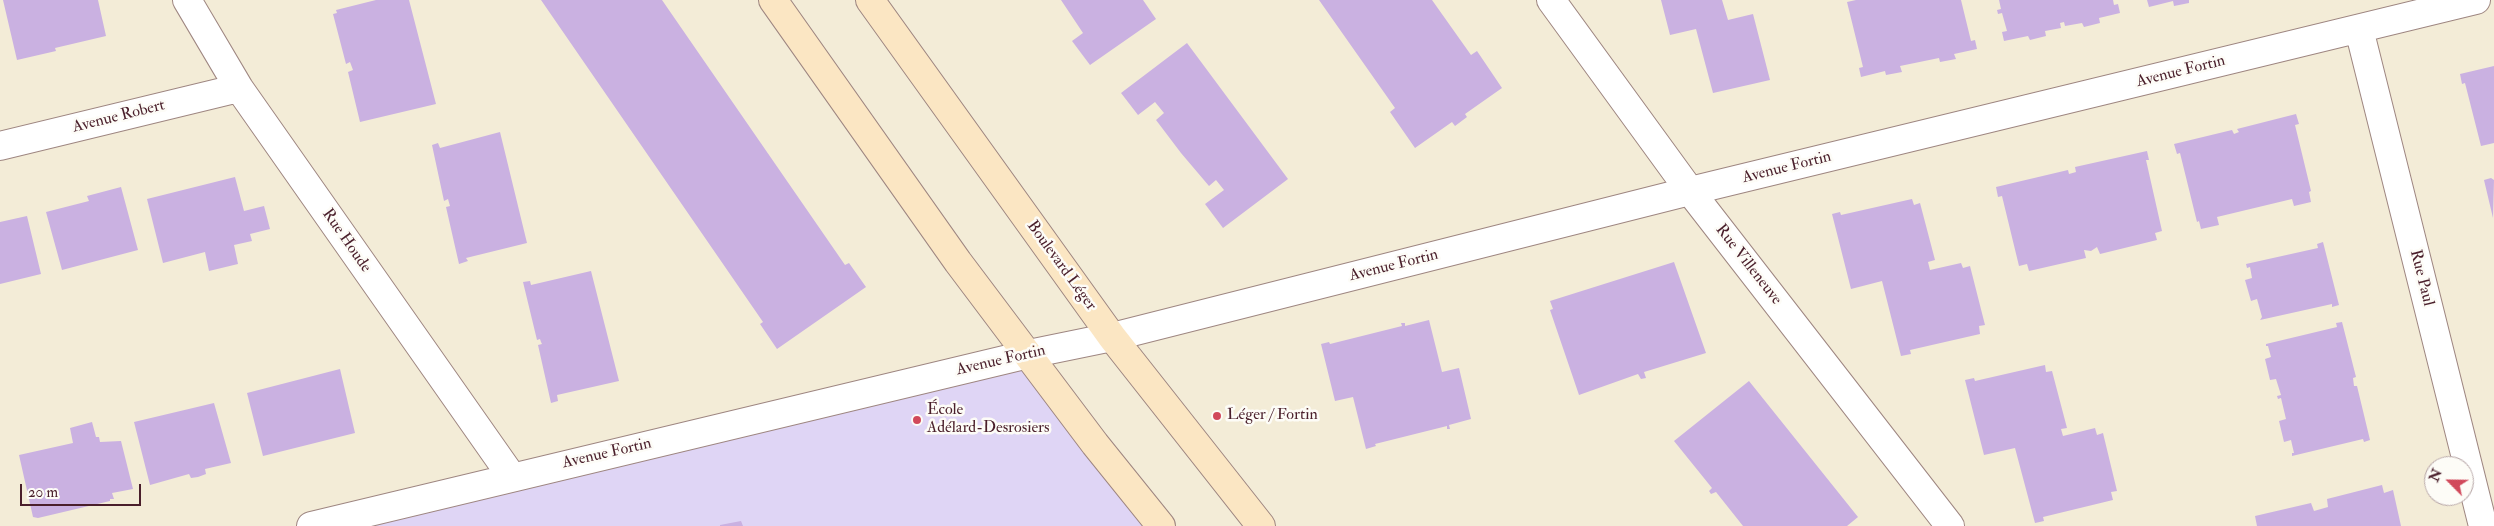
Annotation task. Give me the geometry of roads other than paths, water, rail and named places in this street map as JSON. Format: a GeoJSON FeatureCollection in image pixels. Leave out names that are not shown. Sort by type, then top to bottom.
{"type":"FeatureCollection","features":[{"type":"Feature","properties":{"kind":"main road"},"geometry":{"type":"LineString","coordinates":[[773,0],[958,262],[1161,526]]}},
{"type":"Feature","properties":{"kind":"main road","name":"Boulevard Léger"},"geometry":{"type":"LineString","coordinates":[[870,0],[1112,337],[1261,526]]}},
{"type":"Feature","properties":{"kind":"street","name":"Rue Houde"},"geometry":{"type":"LineString","coordinates":[[187,0],[239,88],[512,477]]}},
{"type":"Feature","properties":{"kind":"street","name":"Rue Villeneuve"},"geometry":{"type":"LineString","coordinates":[[1550,0],[1690,191],[1950,526]]}},
{"type":"Feature","properties":{"kind":"street","name":"Avenue Fortin"},"geometry":{"type":"LineString","coordinates":[[311,526],[1029,354],[1112,337],[1690,191],[2476,0]]}},
{"type":"Feature","properties":{"kind":"street","name":"Rue Paul"},"geometry":{"type":"LineString","coordinates":[[2360,29],[2484,526]]}},
{"type":"Feature","properties":{"kind":"street","name":"Avenue Robert"},"geometry":{"type":"LineString","coordinates":[[0,146],[239,88]]}},
{"type":"Feature","properties":{"kind":"place","name":"Léger / Fortin"},"geometry":{"type":"Point","coordinates":[1217,416]}},
{"type":"Feature","properties":{"kind":"place","name":"École Adélard-Desrosiers"},"geometry":{"type":"Point","coordinates":[917,420]}}]}
